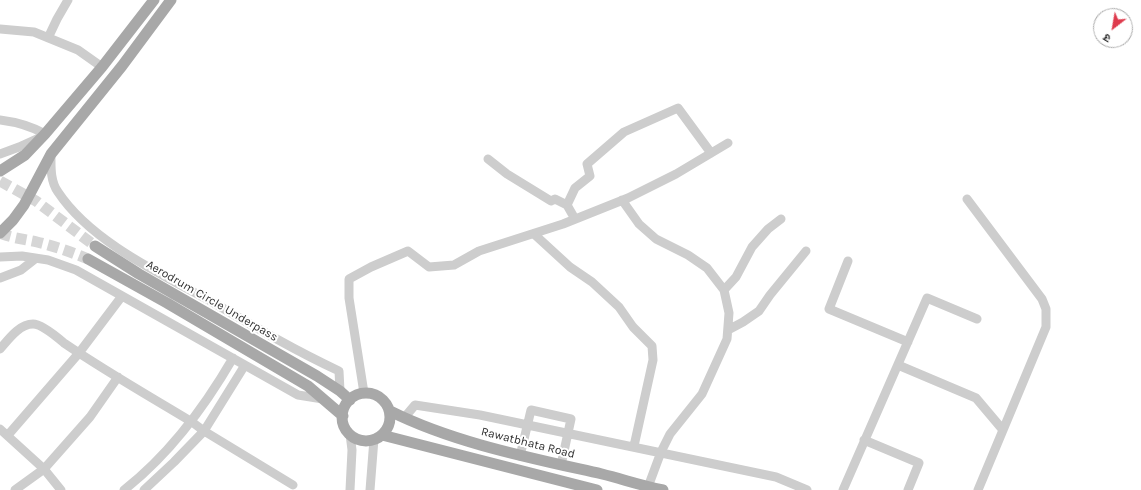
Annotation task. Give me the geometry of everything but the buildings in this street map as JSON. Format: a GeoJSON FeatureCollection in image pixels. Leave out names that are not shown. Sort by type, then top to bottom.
{"type":"FeatureCollection","features":[{"type":"Feature","properties":{"kind":"main road"},"geometry":{"type":"LineString","coordinates":[[0,171],[25,155],[45,134],[102,67],[154,0]]}},
{"type":"Feature","properties":{"kind":"main road"},"geometry":{"type":"LineString","coordinates":[[0,233],[13,220],[24,205],[51,154],[122,66],[171,0]]}},
{"type":"Feature","properties":{"kind":"main road","name":"Aerodrum Circle Underpass"},"geometry":{"type":"LineString","coordinates":[[95,246],[139,274],[318,376],[350,400]]}},
{"type":"Feature","properties":{"kind":"main road","name":"Aerodrum Circle Underpass"},"geometry":{"type":"LineString","coordinates":[[88,259],[308,386],[343,416]]}},
{"type":"Feature","properties":{"kind":"main road"},"geometry":{"type":"LineString","coordinates":[[378,437],[386,430],[390,422],[390,411],[388,406],[380,397],[372,394],[364,393],[356,395],[350,400],[343,412],[345,428],[356,438],[364,440],[378,437],[597,490]]}},
{"type":"Feature","properties":{"kind":"main road","name":"Rawatbhata Road"},"geometry":{"type":"LineString","coordinates":[[390,411],[432,430],[520,456],[663,490]]}},
{"type":"Feature","properties":{"kind":"street"},"geometry":{"type":"LineString","coordinates":[[48,38],[68,0]]}},
{"type":"Feature","properties":{"kind":"street"},"geometry":{"type":"LineString","coordinates":[[0,29],[34,32],[78,50],[102,67]]}},
{"type":"Feature","properties":{"kind":"street"},"geometry":{"type":"LineString","coordinates":[[567,205],[575,188],[590,176],[587,164],[624,132],[678,108],[712,153]]}},
{"type":"Feature","properties":{"kind":"street"},"geometry":{"type":"LineString","coordinates":[[0,120],[34,128],[45,134]]}},
{"type":"Feature","properties":{"kind":"street"},"geometry":{"type":"LineString","coordinates":[[0,154],[19,148],[45,134]]}},
{"type":"Feature","properties":{"kind":"street"},"geometry":{"type":"LineString","coordinates":[[364,393],[349,298],[349,279],[371,267],[408,251],[429,266],[454,265],[479,250],[534,234],[622,200],[676,174],[728,143]]}},
{"type":"Feature","properties":{"kind":"street"},"geometry":{"type":"LineString","coordinates":[[51,154],[51,174],[57,190],[73,211],[96,233],[133,258],[304,354],[339,371],[340,391]]}},
{"type":"Feature","properties":{"kind":"street"},"geometry":{"type":"LineString","coordinates":[[488,159],[507,174],[551,201],[555,199],[567,205],[575,219]]}},
{"type":"Feature","properties":{"kind":"street"},"geometry":{"type":"LineString","coordinates":[[966,199],[1042,299],[1046,309],[1046,328],[978,490]]}},
{"type":"Feature","properties":{"kind":"street"},"geometry":{"type":"LineString","coordinates":[[622,200],[639,224],[656,239],[688,255],[707,268],[724,290],[729,314],[727,339],[702,394],[670,434],[661,452],[648,487]]}},
{"type":"Feature","properties":{"kind":"street"},"geometry":{"type":"LineString","coordinates":[[724,290],[736,277],[752,247],[768,229],[781,219]]}},
{"type":"Feature","properties":{"kind":"street"},"geometry":{"type":"LineString","coordinates":[[534,234],[570,267],[592,282],[619,307],[633,327],[652,346],[653,360],[634,446]]}},
{"type":"Feature","properties":{"kind":"street"},"geometry":{"type":"LineString","coordinates":[[728,330],[759,311],[770,295],[806,251]]}},
{"type":"Feature","properties":{"kind":"street"},"geometry":{"type":"LineString","coordinates":[[0,257],[22,256],[48,260],[76,270],[298,395],[323,399]]}},
{"type":"Feature","properties":{"kind":"street"},"geometry":{"type":"LineString","coordinates":[[0,278],[21,270],[35,259]]}},
{"type":"Feature","properties":{"kind":"street"},"geometry":{"type":"LineString","coordinates":[[848,261],[829,309],[908,342]]}},
{"type":"Feature","properties":{"kind":"street"},"geometry":{"type":"LineString","coordinates":[[8,435],[79,353],[122,296]]}},
{"type":"Feature","properties":{"kind":"street"},"geometry":{"type":"LineString","coordinates":[[843,490],[927,298],[977,319]]}},
{"type":"Feature","properties":{"kind":"street"},"geometry":{"type":"LineString","coordinates":[[0,349],[21,327],[35,324],[47,330],[79,353],[293,485]]}},
{"type":"Feature","properties":{"kind":"street"},"geometry":{"type":"LineString","coordinates":[[124,490],[171,446],[192,422],[216,389],[234,358]]}},
{"type":"Feature","properties":{"kind":"street"},"geometry":{"type":"LineString","coordinates":[[144,490],[156,486],[204,431],[245,365]]}},
{"type":"Feature","properties":{"kind":"street"},"geometry":{"type":"LineString","coordinates":[[898,365],[976,398],[1003,430]]}},
{"type":"Feature","properties":{"kind":"street"},"geometry":{"type":"LineString","coordinates":[[15,490],[44,469],[90,417],[118,377]]}},
{"type":"Feature","properties":{"kind":"street"},"geometry":{"type":"LineString","coordinates":[[404,418],[415,405],[480,415],[634,446],[776,477],[807,490]]}},
{"type":"Feature","properties":{"kind":"street"},"geometry":{"type":"LineString","coordinates":[[520,456],[531,410],[571,419],[561,465]]}},
{"type":"Feature","properties":{"kind":"street"},"geometry":{"type":"LineString","coordinates":[[0,429],[44,469],[61,490]]}},
{"type":"Feature","properties":{"kind":"street"},"geometry":{"type":"LineString","coordinates":[[350,434],[352,450],[350,490]]}},
{"type":"Feature","properties":{"kind":"street"},"geometry":{"type":"LineString","coordinates":[[370,490],[378,437]]}},
{"type":"Feature","properties":{"kind":"street"},"geometry":{"type":"LineString","coordinates":[[864,440],[919,463],[908,490]]}},
{"type":"Feature","properties":{"kind":"street"},"geometry":{"type":"LineString","coordinates":[[147,470],[156,486]]}},
{"type":"Feature","properties":{"kind":"tunnel"},"geometry":{"type":"LineString","coordinates":[[0,181],[36,201],[95,246]]}},
{"type":"Feature","properties":{"kind":"tunnel"},"geometry":{"type":"LineString","coordinates":[[0,233],[50,245],[88,259]]}}]}
